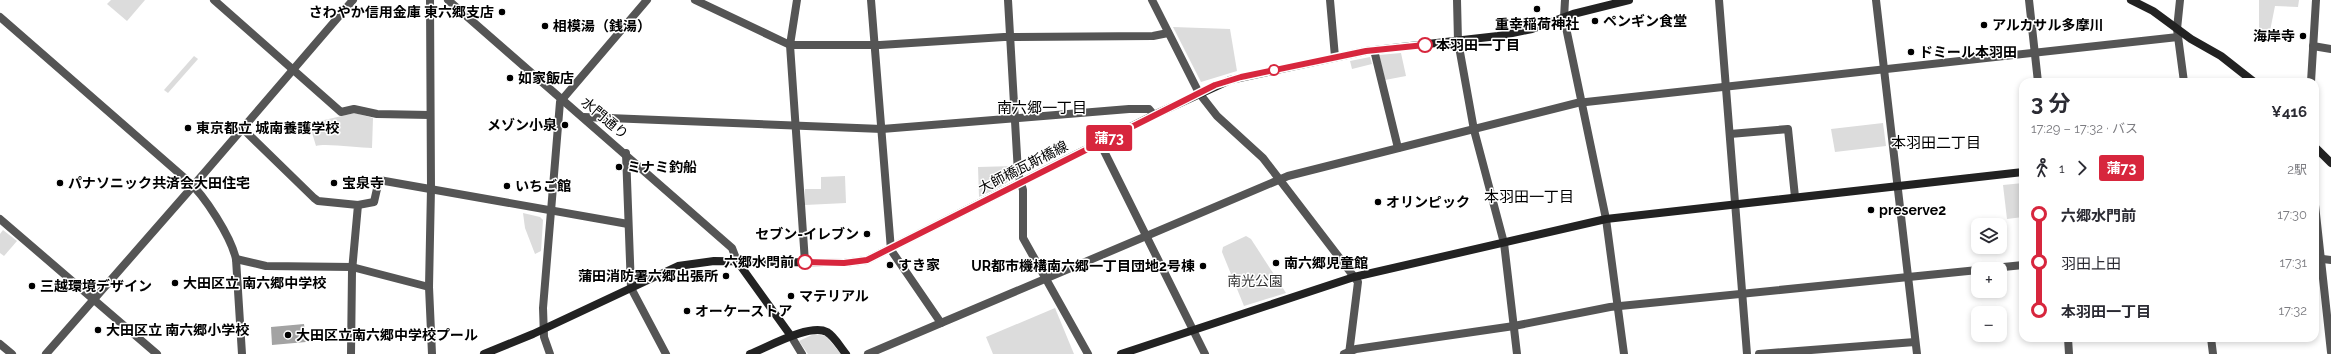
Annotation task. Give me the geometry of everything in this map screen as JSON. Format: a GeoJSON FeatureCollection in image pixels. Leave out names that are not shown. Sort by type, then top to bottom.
{"type":"FeatureCollection","features":[{"type":"Feature","properties":{"kind":"street"},"geometry":{"type":"LineString","coordinates":[[214,0],[341,112],[354,109],[377,114],[430,115]]}},
{"type":"Feature","properties":{"kind":"street"},"geometry":{"type":"LineString","coordinates":[[46,354],[353,0]]}},
{"type":"Feature","properties":{"kind":"street"},"geometry":{"type":"LineString","coordinates":[[430,0],[431,188],[429,286],[432,354]]}},
{"type":"Feature","properties":{"kind":"street","name":"水門通り"},"geometry":{"type":"LineString","coordinates":[[448,0],[626,153],[732,248],[737,261]]}},
{"type":"Feature","properties":{"kind":"street"},"geometry":{"type":"LineString","coordinates":[[550,354],[544,329],[543,308],[561,98],[647,0]]}},
{"type":"Feature","properties":{"kind":"street"},"geometry":{"type":"LineString","coordinates":[[695,0],[790,45],[875,45],[1010,37],[1153,36],[1168,33]]}},
{"type":"Feature","properties":{"kind":"street"},"geometry":{"type":"LineString","coordinates":[[797,0],[790,45],[797,126],[805,262]]}},
{"type":"Feature","properties":{"kind":"street"},"geometry":{"type":"LineString","coordinates":[[871,0],[891,250],[941,323]]}},
{"type":"Feature","properties":{"kind":"street"},"geometry":{"type":"LineString","coordinates":[[1008,0],[1018,173],[1021,182],[1023,238],[1088,354]]}},
{"type":"Feature","properties":{"kind":"street"},"geometry":{"type":"LineString","coordinates":[[1152,0],[1199,93],[1216,116],[1263,158],[1358,282],[1347,353],[1514,326],[1617,307],[1742,292],[1971,271]]}},
{"type":"Feature","properties":{"kind":"street"},"geometry":{"type":"LineString","coordinates":[[1330,0],[1335,57]]}},
{"type":"Feature","properties":{"kind":"street"},"geometry":{"type":"LineString","coordinates":[[1456,0],[1458,41],[1474,130],[1504,243],[1517,354]]}},
{"type":"Feature","properties":{"kind":"street"},"geometry":{"type":"LineString","coordinates":[[1565,0],[1564,18],[1583,102],[1606,219],[1624,354]]}},
{"type":"Feature","properties":{"kind":"street","name":"大師橋瓦斯橋線"},"geometry":{"type":"LineString","coordinates":[[484,354],[544,329],[678,266],[714,261],[844,263],[867,260],[891,250],[1154,115],[1199,93],[1241,77],[1374,50],[1481,39],[1532,29],[1564,18],[1629,0]]}},
{"type":"Feature","properties":{"kind":"street"},"geometry":{"type":"LineString","coordinates":[[1719,0],[1748,354]]}},
{"type":"Feature","properties":{"kind":"street"},"geometry":{"type":"LineString","coordinates":[[1876,0],[1917,354]]}},
{"type":"Feature","properties":{"kind":"street"},"geometry":{"type":"LineString","coordinates":[[2029,0],[2038,78]]}},
{"type":"Feature","properties":{"kind":"street"},"geometry":{"type":"LineString","coordinates":[[2132,0],[2153,11],[2178,33],[2221,56],[2249,78]]}},
{"type":"Feature","properties":{"kind":"street"},"geometry":{"type":"LineString","coordinates":[[2180,0],[2178,33],[2184,78]]}},
{"type":"Feature","properties":{"kind":"street"},"geometry":{"type":"LineString","coordinates":[[2311,78],[2316,0]]}},
{"type":"Feature","properties":{"kind":"street"},"geometry":{"type":"LineString","coordinates":[[0,17],[193,186],[233,247],[236,259],[242,354]]}},
{"type":"Feature","properties":{"kind":"street"},"geometry":{"type":"LineString","coordinates":[[868,354],[1288,176],[1583,102],[2035,53],[2178,33]]}},
{"type":"Feature","properties":{"kind":"street"},"geometry":{"type":"LineString","coordinates":[[2313,46],[2331,49]]}},
{"type":"Feature","properties":{"kind":"street"},"geometry":{"type":"LineString","coordinates":[[1374,50],[1398,148]]}},
{"type":"Feature","properties":{"kind":"street"},"geometry":{"type":"LineString","coordinates":[[584,117],[882,129],[1128,109],[1149,109],[1154,115]]}},
{"type":"Feature","properties":{"kind":"street"},"geometry":{"type":"LineString","coordinates":[[242,128],[318,201],[358,205],[374,202],[379,180],[431,188],[552,212],[628,224]]}},
{"type":"Feature","properties":{"kind":"street"},"geometry":{"type":"LineString","coordinates":[[1730,134],[1788,129],[1794,197]]}},
{"type":"Feature","properties":{"kind":"street"},"geometry":{"type":"LineString","coordinates":[[1100,142],[1205,354]]}},
{"type":"Feature","properties":{"kind":"street"},"geometry":{"type":"LineString","coordinates":[[2319,151],[2331,163]]}},
{"type":"Feature","properties":{"kind":"street"},"geometry":{"type":"LineString","coordinates":[[626,153],[631,288],[666,354]]}},
{"type":"Feature","properties":{"kind":"street"},"geometry":{"type":"LineString","coordinates":[[1120,354],[1354,277],[1606,219],[2019,172]]}},
{"type":"Feature","properties":{"kind":"street"},"geometry":{"type":"LineString","coordinates":[[351,354],[352,267],[358,205]]}},
{"type":"Feature","properties":{"kind":"street"},"geometry":{"type":"LineString","coordinates":[[0,218],[157,354]]}},
{"type":"Feature","properties":{"kind":"street"},"geometry":{"type":"LineString","coordinates":[[2319,258],[2331,260]]}},
{"type":"Feature","properties":{"kind":"street"},"geometry":{"type":"LineString","coordinates":[[236,259],[266,266],[352,267],[429,286]]}},
{"type":"Feature","properties":{"kind":"street"},"geometry":{"type":"LineString","coordinates":[[737,261],[791,336],[802,354]]}},
{"type":"Feature","properties":{"kind":"street"},"geometry":{"type":"LineString","coordinates":[[2007,267],[2019,265]]}},
{"type":"Feature","properties":{"kind":"street"},"geometry":{"type":"LineString","coordinates":[[2319,265],[2331,352]]}},
{"type":"Feature","properties":{"kind":"street"},"geometry":{"type":"LineString","coordinates":[[750,354],[791,336],[812,330],[826,332],[834,338],[846,354]]}},
{"type":"Feature","properties":{"kind":"street"},"geometry":{"type":"LineString","coordinates":[[1759,354],[1915,342]]}},
{"type":"Feature","properties":{"kind":"street"},"geometry":{"type":"LineString","coordinates":[[2068,342],[2069,354]]}},
{"type":"Feature","properties":{"kind":"street"},"geometry":{"type":"LineString","coordinates":[[2212,342],[2213,354]]}},
{"type":"Feature","properties":{"kind":"street"},"geometry":{"type":"LineString","coordinates":[[0,344],[12,354]]}},
{"type":"Feature","properties":{"kind":"green space"},"geometry":{"type":"Polygon","coordinates":[[[111,0],[145,0],[127,21],[107,4],[111,0]]]}},
{"type":"Feature","properties":{"kind":"green space"},"geometry":{"type":"Polygon","coordinates":[[[2259,0],[2299,0],[2298,7],[2275,6],[2268,41],[2259,41],[2259,0]]]}},
{"type":"Feature","properties":{"kind":"green space"},"geometry":{"type":"Polygon","coordinates":[[[1173,27],[1230,29],[1237,71],[1201,82],[1173,27]]]}},
{"type":"Feature","properties":{"kind":"green space"},"geometry":{"type":"Polygon","coordinates":[[[1401,53],[1406,76],[1385,80],[1379,55],[1401,53]]]}},
{"type":"Feature","properties":{"kind":"green space"},"geometry":{"type":"Polygon","coordinates":[[[194,56],[198,59],[168,93],[164,90],[194,56]]]}},
{"type":"Feature","properties":{"kind":"green space"},"geometry":{"type":"Polygon","coordinates":[[[1370,57],[1372,64],[1352,69],[1350,61],[1370,57]]]}},
{"type":"Feature","properties":{"kind":"green space"},"geometry":{"type":"Polygon","coordinates":[[[355,113],[373,118],[372,148],[334,145],[316,146],[310,126],[311,123],[355,113]]]}},
{"type":"Feature","properties":{"kind":"green space"},"geometry":{"type":"Polygon","coordinates":[[[1883,123],[1886,146],[1835,152],[1831,129],[1883,123]]]}},
{"type":"Feature","properties":{"kind":"green space"},"geometry":{"type":"Polygon","coordinates":[[[1015,166],[1012,177],[1008,182],[1003,186],[979,197],[978,167],[1015,166]]]}},
{"type":"Feature","properties":{"kind":"green space"},"geometry":{"type":"Polygon","coordinates":[[[845,176],[846,203],[805,205],[805,189],[821,189],[821,177],[845,176]]]}},
{"type":"Feature","properties":{"kind":"green space"},"geometry":{"type":"Polygon","coordinates":[[[2019,183],[2019,218],[2007,218],[2003,185],[2019,183]]]}},
{"type":"Feature","properties":{"kind":"green space"},"geometry":{"type":"Polygon","coordinates":[[[523,213],[540,217],[543,220],[541,251],[535,254],[525,228],[523,213]]]}},
{"type":"Feature","properties":{"kind":"green space"},"geometry":{"type":"Polygon","coordinates":[[[3,230],[17,241],[4,256],[0,253],[0,234],[3,230]]]}},
{"type":"Feature","properties":{"kind":"green space","name":"南光公園"},"geometry":{"type":"Polygon","coordinates":[[[1246,236],[1251,239],[1286,293],[1244,306],[1222,252],[1223,247],[1246,236]]]}},
{"type":"Feature","properties":{"kind":"green space"},"geometry":{"type":"Polygon","coordinates":[[[1055,308],[1074,354],[993,354],[986,337],[1055,308]]]}},
{"type":"Feature","properties":{"kind":"green space"},"geometry":{"type":"Polygon","coordinates":[[[814,334],[826,336],[841,354],[808,354],[799,341],[814,334]]]}},
{"type":"Feature","properties":{"kind":"shaded area","name":"大田区立南六郷中学校プール"},"geometry":{"type":"Polygon","coordinates":[[[304,324],[306,342],[272,345],[271,327],[304,324]]]}},
{"type":"Feature","properties":{"kind":"bus line","name":"蒲73"},"geometry":{"type":"LineString","coordinates":[[805,262],[844,263],[867,260],[891,250],[1021,182],[1215,85],[1241,77],[1366,51],[1425,45]]}},
{"type":"Feature","properties":{"kind":"place","name":"重幸稲荷神社"},"geometry":{"type":"Point","coordinates":[1537,9]}},
{"type":"Feature","properties":{"kind":"place","name":"さわやか信用金庫 東六郷支店"},"geometry":{"type":"Point","coordinates":[502,12]}},
{"type":"Feature","properties":{"kind":"place","name":"ペンギン食堂"},"geometry":{"type":"Point","coordinates":[1595,21]}},
{"type":"Feature","properties":{"kind":"place","name":"アルカサル多摩川"},"geometry":{"type":"Point","coordinates":[1984,25]}},
{"type":"Feature","properties":{"kind":"place","name":"相模湯（銭湯）"},"geometry":{"type":"Point","coordinates":[545,26]}},
{"type":"Feature","properties":{"kind":"place","name":"海岸寺"},"geometry":{"type":"Point","coordinates":[2303,36]}},
{"type":"Feature","properties":{"kind":"place","name":"本羽田一丁目"},"geometry":{"type":"Point","coordinates":[1425,45]}},
{"type":"Feature","properties":{"kind":"place","name":"ドミール本羽田"},"geometry":{"type":"Point","coordinates":[1911,52]}},
{"type":"Feature","properties":{"kind":"place","name":"如家飯店"},"geometry":{"type":"Point","coordinates":[510,78]}},
{"type":"Feature","properties":{"kind":"place","name":"メゾン小泉"},"geometry":{"type":"Point","coordinates":[565,125]}},
{"type":"Feature","properties":{"kind":"place","name":"東京都立 城南養護学校"},"geometry":{"type":"Point","coordinates":[188,128]}},
{"type":"Feature","properties":{"kind":"place","name":"ミナミ釣船"},"geometry":{"type":"Point","coordinates":[619,167]}},
{"type":"Feature","properties":{"kind":"place","name":"パナソニック共済会大田住宅"},"geometry":{"type":"Point","coordinates":[60,183]}},
{"type":"Feature","properties":{"kind":"place","name":"宝泉寺"},"geometry":{"type":"Point","coordinates":[334,183]}},
{"type":"Feature","properties":{"kind":"place","name":"いちご館"},"geometry":{"type":"Point","coordinates":[507,186]}},
{"type":"Feature","properties":{"kind":"place","name":"オリンピック"},"geometry":{"type":"Point","coordinates":[1378,202]}},
{"type":"Feature","properties":{"kind":"place","name":"preserve2"},"geometry":{"type":"Point","coordinates":[1871,210]}},
{"type":"Feature","properties":{"kind":"place","name":"セブン-イレブン"},"geometry":{"type":"Point","coordinates":[867,234]}},
{"type":"Feature","properties":{"kind":"place","name":"六郷水門前"},"geometry":{"type":"Point","coordinates":[805,262]}},
{"type":"Feature","properties":{"kind":"place","name":"南六郷児童館"},"geometry":{"type":"Point","coordinates":[1276,263]}},
{"type":"Feature","properties":{"kind":"place","name":"すき家"},"geometry":{"type":"Point","coordinates":[890,265]}},
{"type":"Feature","properties":{"kind":"place","name":"UR都市機構南六郷一丁目団地2号棟"},"geometry":{"type":"Point","coordinates":[1203,266]}},
{"type":"Feature","properties":{"kind":"place","name":"蒲田消防署六郷出張所"},"geometry":{"type":"Point","coordinates":[726,276]}},
{"type":"Feature","properties":{"kind":"place","name":"大田区立 南六郷中学校"},"geometry":{"type":"Point","coordinates":[175,283]}},
{"type":"Feature","properties":{"kind":"place","name":"三越環境デザイン"},"geometry":{"type":"Point","coordinates":[32,286]}},
{"type":"Feature","properties":{"kind":"place","name":"マテリアル"},"geometry":{"type":"Point","coordinates":[791,296]}},
{"type":"Feature","properties":{"kind":"place","name":"オーケーストア"},"geometry":{"type":"Point","coordinates":[687,311]}},
{"type":"Feature","properties":{"kind":"place","name":"大田区立 南六郷小学校"},"geometry":{"type":"Point","coordinates":[98,330]}},
{"type":"Feature","properties":{"kind":"place","name":"大田区立南六郷中学校プール"},"geometry":{"type":"Point","coordinates":[288,335]}},
{"type":"Feature","properties":{"kind":"district","name":"南六郷一丁目"},"geometry":{"type":"Point","coordinates":[1042,108]}},
{"type":"Feature","properties":{"kind":"district","name":"本羽田二丁目"},"geometry":{"type":"Point","coordinates":[1936,143]}},
{"type":"Feature","properties":{"kind":"district","name":"本羽田一丁目"},"geometry":{"type":"Point","coordinates":[1529,197]}}]}
